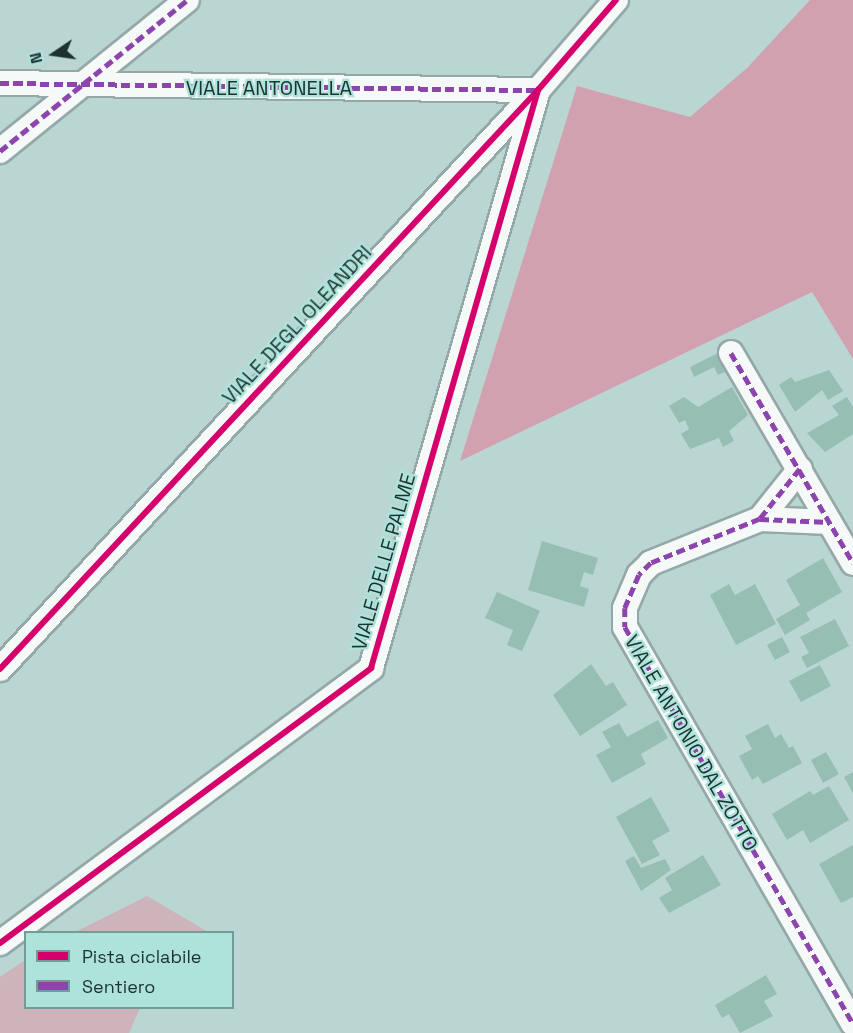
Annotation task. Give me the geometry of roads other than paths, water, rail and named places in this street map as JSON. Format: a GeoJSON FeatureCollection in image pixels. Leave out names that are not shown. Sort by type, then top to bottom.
{"type":"FeatureCollection","features":[{"type":"Feature","properties":{"kind":"street"},"geometry":{"type":"LineString","coordinates":[[0,151],[187,0]]}},
{"type":"Feature","properties":{"kind":"street","name":"VIALE DEGLI OLEANDRI"},"geometry":{"type":"LineString","coordinates":[[0,669],[538,90],[616,0]]}},
{"type":"Feature","properties":{"kind":"street","name":"VIALE ANTONELLA"},"geometry":{"type":"LineString","coordinates":[[0,83],[82,87],[538,90]]}},
{"type":"Feature","properties":{"kind":"street","name":"VIALE DELLE PALME"},"geometry":{"type":"LineString","coordinates":[[0,943],[371,668],[538,90]]}},
{"type":"Feature","properties":{"kind":"street"},"geometry":{"type":"LineString","coordinates":[[731,353],[853,563]]}},
{"type":"Feature","properties":{"kind":"street","name":"VIALE ANTONIO DAL ZOTTO"},"geometry":{"type":"LineString","coordinates":[[760,519],[800,469]]}},
{"type":"Feature","properties":{"kind":"street","name":"VIALE ANTONIO DAL ZOTTO"},"geometry":{"type":"LineString","coordinates":[[829,522],[760,519],[651,563],[639,575],[625,608],[625,627],[853,1023]]}}]}
